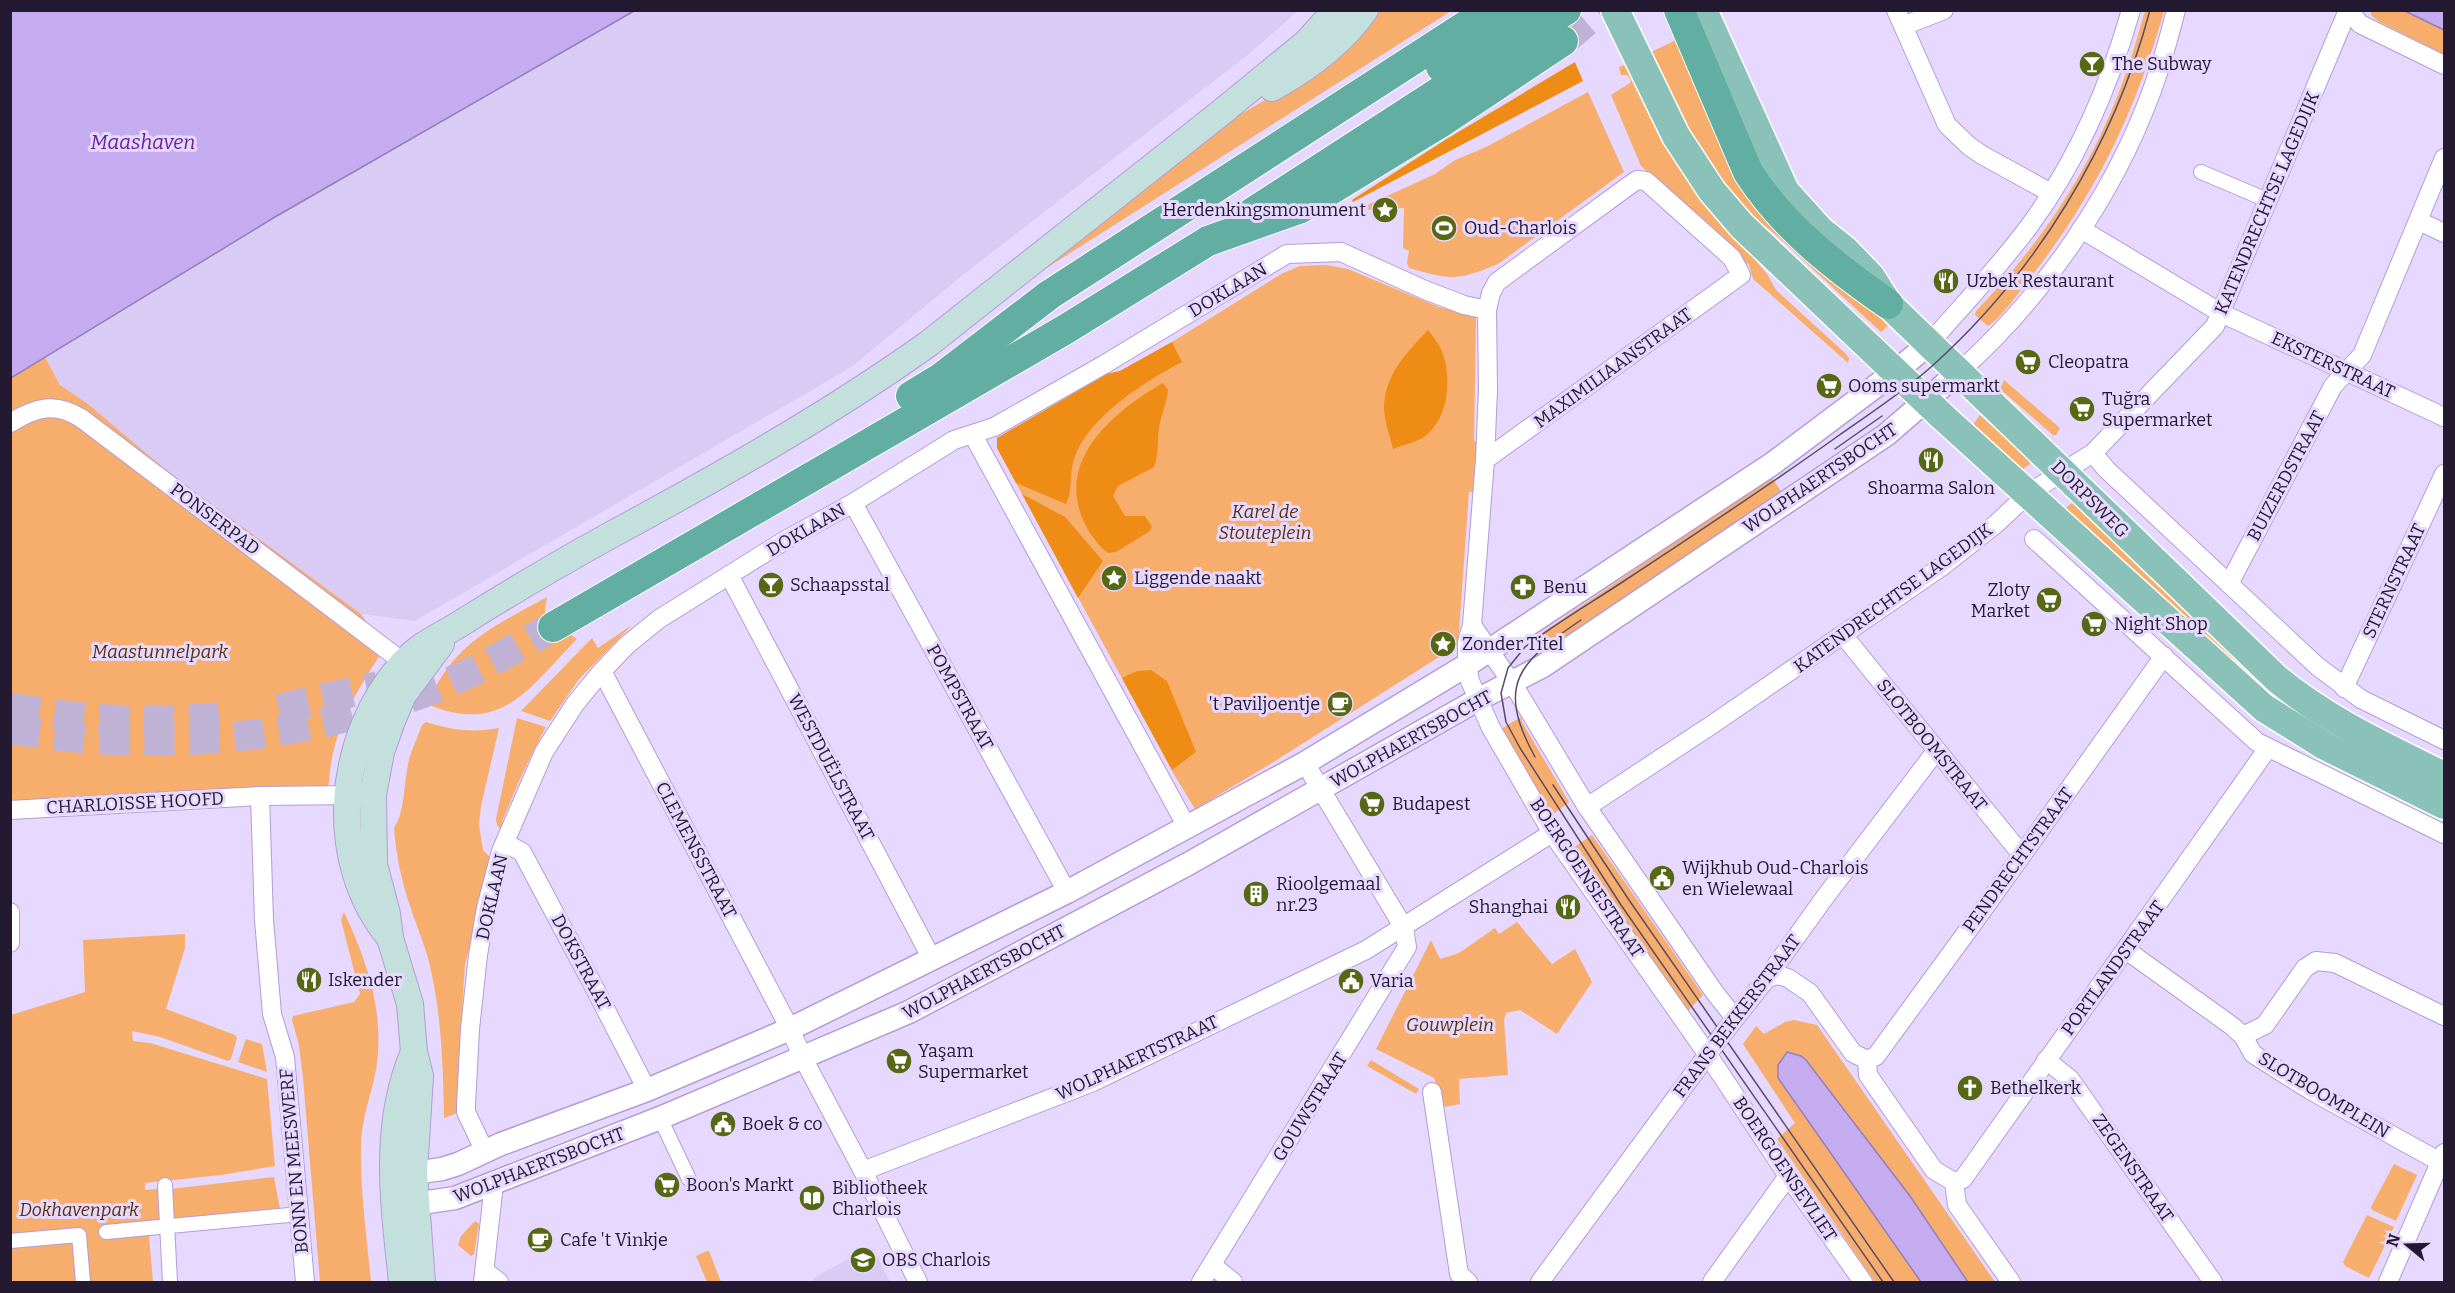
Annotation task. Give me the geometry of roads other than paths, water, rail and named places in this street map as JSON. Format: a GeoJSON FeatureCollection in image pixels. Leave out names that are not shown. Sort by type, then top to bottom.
{"type":"FeatureCollection","features":[{"type":"Feature","properties":{"kind":"highway"},"geometry":{"type":"LineString","coordinates":[[942,378],[1049,295],[1491,10]]}},
{"type":"Feature","properties":{"kind":"highway"},"geometry":{"type":"LineString","coordinates":[[1531,10],[1090,291],[942,378],[549,620],[1066,329],[1208,241],[1566,10]]}},
{"type":"Feature","properties":{"kind":"highway"},"geometry":{"type":"LineString","coordinates":[[1679,10],[1748,172],[1756,184],[1771,205],[1791,226],[1841,272],[1888,304]]}},
{"type":"Feature","properties":{"kind":"highway"},"geometry":{"type":"LineString","coordinates":[[1208,241],[1301,208],[1440,123],[1563,41]]}},
{"type":"Feature","properties":{"kind":"main road"},"geometry":{"type":"LineString","coordinates":[[390,938],[375,920],[359,883],[349,842],[347,795],[349,775],[359,736],[385,685],[404,662],[428,640],[457,626],[538,576],[659,510],[880,378],[932,341],[1218,115],[1306,43],[1336,10]]}},
{"type":"Feature","properties":{"kind":"main road"},"geometry":{"type":"LineString","coordinates":[[1218,115],[1266,92],[1304,68],[1343,36],[1365,10]]}},
{"type":"Feature","properties":{"kind":"main road","name":"DORPSWEG"},"geometry":{"type":"LineString","coordinates":[[1615,10],[1676,136],[1712,191],[1742,226],[1927,402],[2264,708],[2325,746],[2445,805]]}},
{"type":"Feature","properties":{"kind":"main road","name":"DORPSWEG"},"geometry":{"type":"LineString","coordinates":[[1703,10],[1775,173],[1791,200],[1871,277],[1888,304],[2064,472],[2145,554],[2290,690],[2340,724],[2445,776]]}},
{"type":"Feature","properties":{"kind":"main road"},"geometry":{"type":"LineString","coordinates":[[402,1282],[404,1199],[414,1173],[420,1076],[414,1052],[410,1004],[390,938],[387,914],[374,864],[373,795],[383,744],[404,695],[431,655],[457,626]]}},
{"type":"Feature","properties":{"kind":"main road"},"geometry":{"type":"LineString","coordinates":[[414,1052],[402,1080],[393,1133],[404,1199],[422,1282]]}},
{"type":"Feature","properties":{"kind":"street"},"geometry":{"type":"LineString","coordinates":[[1944,10],[1900,18],[1947,125],[1976,151],[2051,193]]}},
{"type":"Feature","properties":{"kind":"street","name":"WOLPHAERTSBOCHT"},"geometry":{"type":"LineString","coordinates":[[414,1173],[442,1169],[647,1090],[790,1029],[1067,892],[1305,763],[1467,665],[1772,464],[1929,344],[1978,291],[2031,224],[2075,153],[2101,98],[2131,10]]}},
{"type":"Feature","properties":{"kind":"street","name":"WOLPHAERTSBOCHT"},"geometry":{"type":"LineString","coordinates":[[404,1199],[449,1200],[660,1118],[909,1012],[1188,864],[1479,699],[1543,666],[1886,435],[1927,402],[2008,324],[2062,258],[2107,186],[2151,94],[2176,10]]}},
{"type":"Feature","properties":{"kind":"street"},"geometry":{"type":"LineString","coordinates":[[2348,10],[2360,24],[2445,65]]}},
{"type":"Feature","properties":{"kind":"street","name":"KATENDRECHTSE LAGEDIJK"},"geometry":{"type":"LineString","coordinates":[[1587,807],[1944,565],[1996,524],[2029,493],[2093,453],[2215,327],[2348,10]]}},
{"type":"Feature","properties":{"kind":"street","name":"BUIZERDSTRAAT"},"geometry":{"type":"LineString","coordinates":[[2229,584],[2333,386],[2362,355],[2445,158]]}},
{"type":"Feature","properties":{"kind":"street"},"geometry":{"type":"LineString","coordinates":[[2201,172],[2267,200]]}},
{"type":"Feature","properties":{"kind":"street","name":"MAXIMILIAANSTRAAT"},"geometry":{"type":"LineString","coordinates":[[1485,460],[1742,275],[1732,258],[1650,183],[1642,180],[1627,187],[1497,282],[1491,293],[1487,310]]}},
{"type":"Feature","properties":{"kind":"street"},"geometry":{"type":"LineString","coordinates":[[2419,221],[2445,233]]}},
{"type":"Feature","properties":{"kind":"street","name":"EKSTERSTRAAT"},"geometry":{"type":"LineString","coordinates":[[2081,230],[2221,313],[2445,417]]}},
{"type":"Feature","properties":{"kind":"street","name":"DOKLAAN"},"geometry":{"type":"LineString","coordinates":[[493,1148],[466,1112],[467,1069],[482,932],[492,883],[505,843],[544,752],[575,705],[602,670],[627,645],[659,619],[729,575],[853,503],[954,440],[994,427],[1105,364],[1287,254],[1341,252],[1425,290],[1464,305],[1487,310]]}},
{"type":"Feature","properties":{"kind":"street","name":"BOERGOENSESTRAAT"},"geometry":{"type":"LineString","coordinates":[[1487,310],[1488,390],[1485,460],[1472,625],[1467,642],[1470,681],[1491,728],[1552,833],[1708,1055]]}},
{"type":"Feature","properties":{"kind":"street","name":"PONSERPAD"},"geometry":{"type":"LineString","coordinates":[[13,415],[46,407],[64,409],[81,418],[404,662]]}},
{"type":"Feature","properties":{"kind":"street"},"geometry":{"type":"LineString","coordinates":[[974,435],[1187,827]]}},
{"type":"Feature","properties":{"kind":"street","name":"DORPSWEG"},"geometry":{"type":"LineString","coordinates":[[2093,453],[2106,469],[2344,688],[2361,699],[2445,740]]}},
{"type":"Feature","properties":{"kind":"street","name":"STERNSTRAAT"},"geometry":{"type":"LineString","coordinates":[[2344,688],[2445,474]]}},
{"type":"Feature","properties":{"kind":"street","name":"POMPSTRAAT"},"geometry":{"type":"LineString","coordinates":[[853,503],[1067,892]]}},
{"type":"Feature","properties":{"kind":"street","name":"DORPSWEG"},"geometry":{"type":"LineString","coordinates":[[2055,517],[2064,566]]}},
{"type":"Feature","properties":{"kind":"street"},"geometry":{"type":"LineString","coordinates":[[2034,539],[2252,737],[2268,748],[2445,834]]}},
{"type":"Feature","properties":{"kind":"street","name":"WESTDUËLSTRAAT"},"geometry":{"type":"LineString","coordinates":[[729,575],[932,959]]}},
{"type":"Feature","properties":{"kind":"street"},"geometry":{"type":"LineString","coordinates":[[1472,625],[1511,682],[1587,807],[1715,993],[1735,1018]]}},
{"type":"Feature","properties":{"kind":"street","name":"SLOTBOOMSTRAAT"},"geometry":{"type":"LineString","coordinates":[[1843,635],[2022,855]]}},
{"type":"Feature","properties":{"kind":"street","name":"PENDRECHTSTRAAT"},"geometry":{"type":"LineString","coordinates":[[1867,1060],[1876,1056],[2164,656]]}},
{"type":"Feature","properties":{"kind":"street","name":"CLEMENSSTRAAT"},"geometry":{"type":"LineString","coordinates":[[602,670],[803,1058]]}},
{"type":"Feature","properties":{"kind":"street","name":"PORTLANDSTRAAT"},"geometry":{"type":"LineString","coordinates":[[1954,1182],[1963,1179],[2268,748]]}},
{"type":"Feature","properties":{"kind":"street","name":"FRANS BEKKERSTRAAT"},"geometry":{"type":"LineString","coordinates":[[1540,1282],[1936,751]]}},
{"type":"Feature","properties":{"kind":"street"},"geometry":{"type":"LineString","coordinates":[[1305,763],[1404,928],[1552,833]]}},
{"type":"Feature","properties":{"kind":"street","name":"CHARLOISSE HOOFD"},"geometry":{"type":"LineString","coordinates":[[10,810],[260,796],[373,795]]}},
{"type":"Feature","properties":{"kind":"street","name":"BONN EN MEESWERF"},"geometry":{"type":"LineString","coordinates":[[260,796],[264,920],[272,1014],[285,1057],[305,1282]]}},
{"type":"Feature","properties":{"kind":"street","name":"DOKSTRAAT"},"geometry":{"type":"LineString","coordinates":[[505,843],[522,852],[647,1090]]}},
{"type":"Feature","properties":{"kind":"street"},"geometry":{"type":"LineString","coordinates":[[10,900],[10,943]]}},
{"type":"Feature","properties":{"kind":"street","name":"WOLPHAERTSTRAAT"},"geometry":{"type":"LineString","coordinates":[[863,1171],[1093,1082],[1366,950],[1404,928]]}},
{"type":"Feature","properties":{"kind":"street","name":"GOUWSTRAAT"},"geometry":{"type":"LineString","coordinates":[[1201,1282],[1407,947],[1404,928]]}},
{"type":"Feature","properties":{"kind":"street"},"geometry":{"type":"LineString","coordinates":[[2126,950],[2243,1036]]}},
{"type":"Feature","properties":{"kind":"street","name":"SLOTBOOMPLEIN"},"geometry":{"type":"LineString","coordinates":[[2443,1160],[2310,1090],[2260,1059],[2253,1054],[2243,1036],[2265,1025],[2305,968],[2316,961],[2335,963],[2445,1016]]}},
{"type":"Feature","properties":{"kind":"street"},"geometry":{"type":"LineString","coordinates":[[1767,978],[1778,975],[1788,978],[1810,993],[1853,1053],[1867,1060],[1868,1075],[1934,1170],[1954,1182],[1957,1205],[2011,1282]]}},
{"type":"Feature","properties":{"kind":"street","name":"BOERGOENSEVLIET"},"geometry":{"type":"LineString","coordinates":[[1708,1055],[1788,1176],[1863,1282]]}},
{"type":"Feature","properties":{"kind":"street"},"geometry":{"type":"LineString","coordinates":[[803,1058],[918,1282]]}},
{"type":"Feature","properties":{"kind":"street","name":"ZEGENSTRAAT"},"geometry":{"type":"LineString","coordinates":[[2046,1060],[2070,1079],[2212,1282]]}},
{"type":"Feature","properties":{"kind":"street"},"geometry":{"type":"LineString","coordinates":[[1432,1092],[1460,1274],[1468,1282]]}},
{"type":"Feature","properties":{"kind":"street"},"geometry":{"type":"LineString","coordinates":[[660,1118],[689,1179]]}},
{"type":"Feature","properties":{"kind":"street"},"geometry":{"type":"LineString","coordinates":[[493,1148],[502,1164],[503,1179],[484,1277],[499,1282]]}},
{"type":"Feature","properties":{"kind":"street"},"geometry":{"type":"LineString","coordinates":[[2388,1282],[2443,1160]]}},
{"type":"Feature","properties":{"kind":"street"},"geometry":{"type":"LineString","coordinates":[[1712,1282],[1788,1176]]}},
{"type":"Feature","properties":{"kind":"street"},"geometry":{"type":"LineString","coordinates":[[165,1185],[170,1282]]}},
{"type":"Feature","properties":{"kind":"street"},"geometry":{"type":"LineString","coordinates":[[106,1232],[300,1214]]}},
{"type":"Feature","properties":{"kind":"street"},"geometry":{"type":"LineString","coordinates":[[10,1241],[79,1235],[83,1282]]}},
{"type":"Feature","properties":{"kind":"street"},"geometry":{"type":"LineString","coordinates":[[1212,1265],[1233,1282]]}},
{"type":"Feature","properties":{"kind":"water","name":"Maashaven"},"geometry":{"type":"Polygon","coordinates":[[[11,10],[634,11],[275,217],[11,378],[11,10]]]}},
{"type":"Feature","properties":{"kind":"water"},"geometry":{"type":"Polygon","coordinates":[[[2444,11],[2444,30],[2407,12],[2444,11]]]}},
{"type":"Feature","properties":{"kind":"water"},"geometry":{"type":"Polygon","coordinates":[[[1787,1052],[1806,1060],[1910,1196],[1968,1282],[1921,1282],[1778,1078],[1778,1065],[1787,1052]]]}},
{"type":"Feature","properties":{"kind":"tunnel"},"geometry":{"type":"LineString","coordinates":[[1563,41],[1600,10]]}},
{"type":"Feature","properties":{"kind":"tunnel"},"geometry":{"type":"LineString","coordinates":[[10,729],[67,737],[185,740],[244,736],[303,727],[361,713],[416,695],[480,668],[553,627]]}},
{"type":"Feature","properties":{"kind":"tunnel"},"geometry":{"type":"LineString","coordinates":[[279,709],[378,686]]}},
{"type":"Feature","properties":{"kind":"tunnel"},"geometry":{"type":"LineString","coordinates":[[10,707],[116,720],[222,717]]}},
{"type":"Feature","properties":{"kind":"tram line"},"geometry":{"type":"LineString","coordinates":[[1883,1282],[1621,905],[1520,748],[1506,722],[1501,693],[1508,668],[1525,647],[1757,492],[1909,386],[1969,330],[2037,249],[2093,158],[2135,61],[2150,10]]}},
{"type":"Feature","properties":{"kind":"tram line"},"geometry":{"type":"LineString","coordinates":[[1835,449],[1882,416]]}},
{"type":"Feature","properties":{"kind":"tram line"},"geometry":{"type":"LineString","coordinates":[[1535,757],[1523,732],[1517,711],[1516,693],[1520,677],[1542,649],[1581,620]]}},
{"type":"Feature","properties":{"kind":"tram line"},"geometry":{"type":"LineString","coordinates":[[1553,785],[1629,900],[1894,1282]]}},
{"type":"Feature","properties":{"kind":"place","name":"The Subway"},"geometry":{"type":"Point","coordinates":[2092,64]}},
{"type":"Feature","properties":{"kind":"place","name":"Herdenkingsmonument"},"geometry":{"type":"Point","coordinates":[1385,210]}},
{"type":"Feature","properties":{"kind":"place","name":"Oud-Charlois"},"geometry":{"type":"Point","coordinates":[1444,228]}},
{"type":"Feature","properties":{"kind":"place","name":"Uzbek Restaurant"},"geometry":{"type":"Point","coordinates":[1946,281]}},
{"type":"Feature","properties":{"kind":"place","name":"Cleopatra"},"geometry":{"type":"Point","coordinates":[2028,362]}},
{"type":"Feature","properties":{"kind":"place","name":"Ooms supermarkt"},"geometry":{"type":"Point","coordinates":[1829,386]}},
{"type":"Feature","properties":{"kind":"place","name":"Tuğra Supermarket"},"geometry":{"type":"Point","coordinates":[2082,409]}},
{"type":"Feature","properties":{"kind":"place","name":"Shoarma Salon"},"geometry":{"type":"Point","coordinates":[1931,460]}},
{"type":"Feature","properties":{"kind":"place","name":"Liggende naakt"},"geometry":{"type":"Point","coordinates":[1114,578]}},
{"type":"Feature","properties":{"kind":"place","name":"Schaapsstal"},"geometry":{"type":"Point","coordinates":[771,585]}},
{"type":"Feature","properties":{"kind":"place","name":"Benu"},"geometry":{"type":"Point","coordinates":[1523,587]}},
{"type":"Feature","properties":{"kind":"place","name":"Zloty Market"},"geometry":{"type":"Point","coordinates":[2049,600]}},
{"type":"Feature","properties":{"kind":"place","name":"Night Shop"},"geometry":{"type":"Point","coordinates":[2094,624]}},
{"type":"Feature","properties":{"kind":"place","name":"Zonder Titel"},"geometry":{"type":"Point","coordinates":[1443,644]}},
{"type":"Feature","properties":{"kind":"place","name":"'t Paviljoentje"},"geometry":{"type":"Point","coordinates":[1340,704]}},
{"type":"Feature","properties":{"kind":"place","name":"Budapest"},"geometry":{"type":"Point","coordinates":[1372,804]}},
{"type":"Feature","properties":{"kind":"place","name":"Wijkhub Oud-Charlois en Wielewaal"},"geometry":{"type":"Point","coordinates":[1662,878]}},
{"type":"Feature","properties":{"kind":"place","name":"Rioolgemaal nr.23"},"geometry":{"type":"Point","coordinates":[1256,894]}},
{"type":"Feature","properties":{"kind":"place","name":"Shanghai"},"geometry":{"type":"Point","coordinates":[1568,907]}},
{"type":"Feature","properties":{"kind":"place","name":"Iskender"},"geometry":{"type":"Point","coordinates":[309,980]}},
{"type":"Feature","properties":{"kind":"place","name":"Varia"},"geometry":{"type":"Point","coordinates":[1351,981]}},
{"type":"Feature","properties":{"kind":"place","name":"Yaşam Supermarket"},"geometry":{"type":"Point","coordinates":[899,1061]}},
{"type":"Feature","properties":{"kind":"place","name":"Bethelkerk"},"geometry":{"type":"Point","coordinates":[1970,1088]}},
{"type":"Feature","properties":{"kind":"place","name":"Boek & co"},"geometry":{"type":"Point","coordinates":[723,1124]}},
{"type":"Feature","properties":{"kind":"place","name":"Boon's Markt"},"geometry":{"type":"Point","coordinates":[667,1185]}},
{"type":"Feature","properties":{"kind":"place","name":"Bibliotheek Charlois"},"geometry":{"type":"Point","coordinates":[812,1198]}},
{"type":"Feature","properties":{"kind":"place","name":"Cafe 't Vinkje"},"geometry":{"type":"Point","coordinates":[540,1240]}},
{"type":"Feature","properties":{"kind":"place","name":"OBS Charlois"},"geometry":{"type":"Point","coordinates":[863,1260]}},
{"type":"Feature","properties":{"kind":"park label","name":"Karel de Stouteplein"},"geometry":{"type":"Point","coordinates":[1265,522]}},
{"type":"Feature","properties":{"kind":"park label","name":"Maastunnelpark"},"geometry":{"type":"Point","coordinates":[160,652]}},
{"type":"Feature","properties":{"kind":"park label","name":"Gouwplein"},"geometry":{"type":"Point","coordinates":[1450,1025]}},
{"type":"Feature","properties":{"kind":"park label","name":"Dokhavenpark"},"geometry":{"type":"Point","coordinates":[79,1210]}}]}
